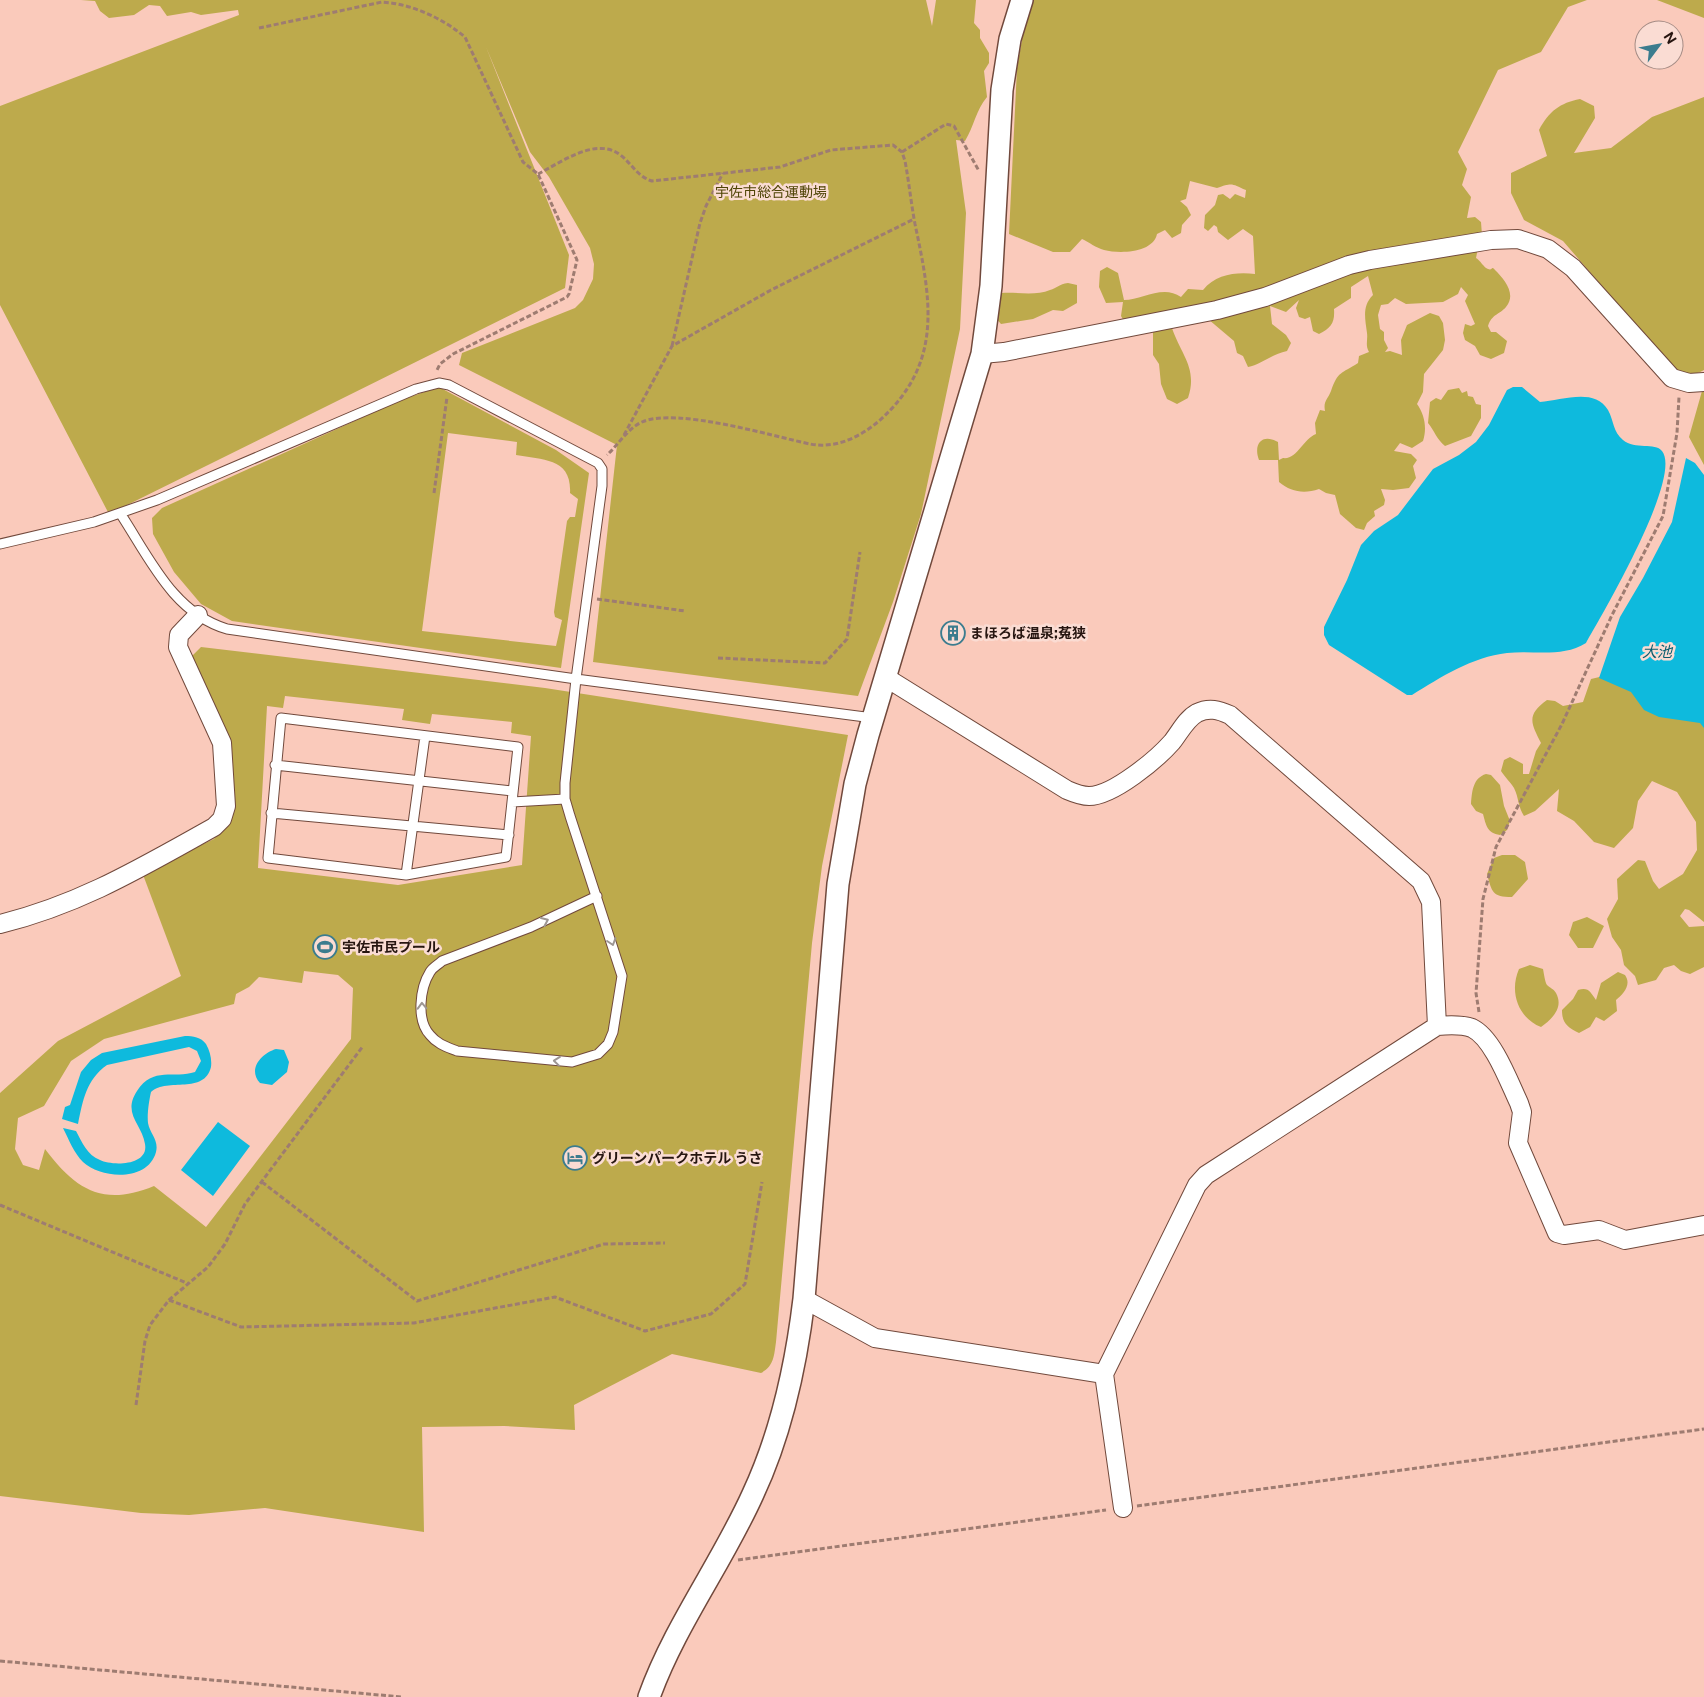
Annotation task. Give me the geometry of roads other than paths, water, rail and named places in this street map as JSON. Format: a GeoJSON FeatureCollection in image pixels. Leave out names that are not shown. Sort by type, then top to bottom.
{"type":"FeatureCollection","features":[{"type":"Feature","properties":{"kind":"street"},"geometry":{"type":"LineString","coordinates":[[648,1697],[670,1647],[753,1494],[779,1427],[794,1368],[804,1299],[839,875],[855,784],[873,718],[982,354],[991,286],[1004,73],[1010,39],[1022,0]]}},
{"type":"Feature","properties":{"kind":"street"},"geometry":{"type":"LineString","coordinates":[[982,354],[1004,352],[1217,310],[1265,296],[1349,265],[1370,260],[1491,240],[1518,239],[1548,249],[1573,268],[1662,369],[1680,381],[1689,383],[1704,382]]}},
{"type":"Feature","properties":{"kind":"street"},"geometry":{"type":"LineString","coordinates":[[0,924],[32,916],[93,893],[214,827],[222,820],[226,806],[222,743],[178,647],[179,635],[198,615]]}},
{"type":"Feature","properties":{"kind":"street"},"geometry":{"type":"LineString","coordinates":[[885,676],[1067,790],[1085,796],[1100,794],[1142,769],[1159,755],[1188,719],[1198,713],[1211,709],[1230,715],[1421,881],[1431,902],[1437,1026]]}},
{"type":"Feature","properties":{"kind":"street"},"geometry":{"type":"LineString","coordinates":[[1123,1508],[1104,1374],[1190,1197],[1206,1175],[1437,1026],[1452,1024],[1472,1028],[1489,1044],[1519,1103],[1522,1112],[1518,1143],[1557,1232],[1564,1235],[1598,1230],[1625,1240],[1704,1225]]}},
{"type":"Feature","properties":{"kind":"street"},"geometry":{"type":"LineString","coordinates":[[804,1299],[875,1338],[1104,1374]]}},
{"type":"Feature","properties":{"kind":"lane"},"geometry":{"type":"LineString","coordinates":[[0,544],[94,522],[157,500],[416,389],[434,384],[449,385],[598,463],[602,469],[602,486],[576,680],[565,775],[565,799],[597,896],[622,976],[613,1032],[608,1044],[598,1054],[572,1062],[457,1051],[440,1044],[429,1034],[422,1019],[421,1001],[425,983],[431,970],[442,961],[531,927],[597,896]]}},
{"type":"Feature","properties":{"kind":"lane"},"geometry":{"type":"LineString","coordinates":[[120,513],[168,587],[184,605],[217,626],[263,635],[576,680],[873,718]]}},
{"type":"Feature","properties":{"kind":"lane"},"geometry":{"type":"LineString","coordinates":[[281,718],[425,736],[518,747],[506,857],[406,875],[268,858],[275,765],[281,718]]}},
{"type":"Feature","properties":{"kind":"lane"},"geometry":{"type":"LineString","coordinates":[[406,875],[425,736]]}},
{"type":"Feature","properties":{"kind":"lane"},"geometry":{"type":"LineString","coordinates":[[275,765],[513,791]]}},
{"type":"Feature","properties":{"kind":"lane"},"geometry":{"type":"LineString","coordinates":[[512,802],[565,799]]}},
{"type":"Feature","properties":{"kind":"lane"},"geometry":{"type":"LineString","coordinates":[[271,813],[509,836]]}},
{"type":"Feature","properties":{"kind":"water"},"geometry":{"type":"Polygon","coordinates":[[[1513,387],[1522,387],[1540,402],[1586,397],[1602,403],[1610,414],[1615,430],[1623,440],[1633,445],[1655,447],[1662,451],[1665,466],[1661,488],[1651,516],[1623,577],[1586,643],[1577,648],[1558,652],[1517,652],[1494,655],[1469,663],[1412,695],[1407,695],[1329,645],[1324,635],[1324,627],[1347,580],[1361,545],[1374,531],[1398,515],[1433,469],[1459,455],[1476,442],[1489,425],[1507,390],[1513,387]]]}},
{"type":"Feature","properties":{"kind":"water","name":"大池"},"geometry":{"type":"Polygon","coordinates":[[[1686,458],[1695,463],[1704,475],[1704,728],[1700,723],[1659,717],[1644,710],[1631,692],[1599,678],[1620,617],[1672,522],[1686,458]]]}},
{"type":"Feature","properties":{"kind":"water"},"geometry":{"type":"Polygon","coordinates":[[[185,1036],[197,1037],[206,1044],[209,1049],[211,1067],[201,1081],[167,1086],[151,1092],[148,1123],[157,1148],[151,1162],[144,1169],[123,1175],[101,1172],[83,1162],[74,1150],[63,1128],[76,1131],[88,1152],[95,1158],[113,1163],[136,1160],[145,1151],[143,1137],[132,1113],[133,1099],[137,1091],[150,1078],[195,1072],[201,1061],[197,1051],[189,1047],[107,1065],[94,1077],[86,1091],[78,1124],[62,1119],[65,1107],[70,1105],[81,1072],[91,1060],[102,1053],[185,1036]]]}},
{"type":"Feature","properties":{"kind":"water"},"geometry":{"type":"Polygon","coordinates":[[[276,1049],[284,1050],[289,1062],[287,1072],[272,1085],[260,1083],[256,1078],[255,1072],[258,1062],[266,1054],[276,1049]]]}},
{"type":"Feature","properties":{"kind":"water"},"geometry":{"type":"Polygon","coordinates":[[[218,1122],[250,1146],[213,1196],[181,1170],[218,1122]]]}},
{"type":"Feature","properties":{"kind":"place","name":"まほろば温泉;菟狭"},"geometry":{"type":"Point","coordinates":[953,633]}},
{"type":"Feature","properties":{"kind":"place","name":"宇佐市民プール"},"geometry":{"type":"Point","coordinates":[325,947]}},
{"type":"Feature","properties":{"kind":"place","name":"グリーンパークホテル うさ"},"geometry":{"type":"Point","coordinates":[575,1158]}},
{"type":"Feature","properties":{"kind":"park label","name":"宇佐市総合運動場"},"geometry":{"type":"Point","coordinates":[771,192]}}]}
